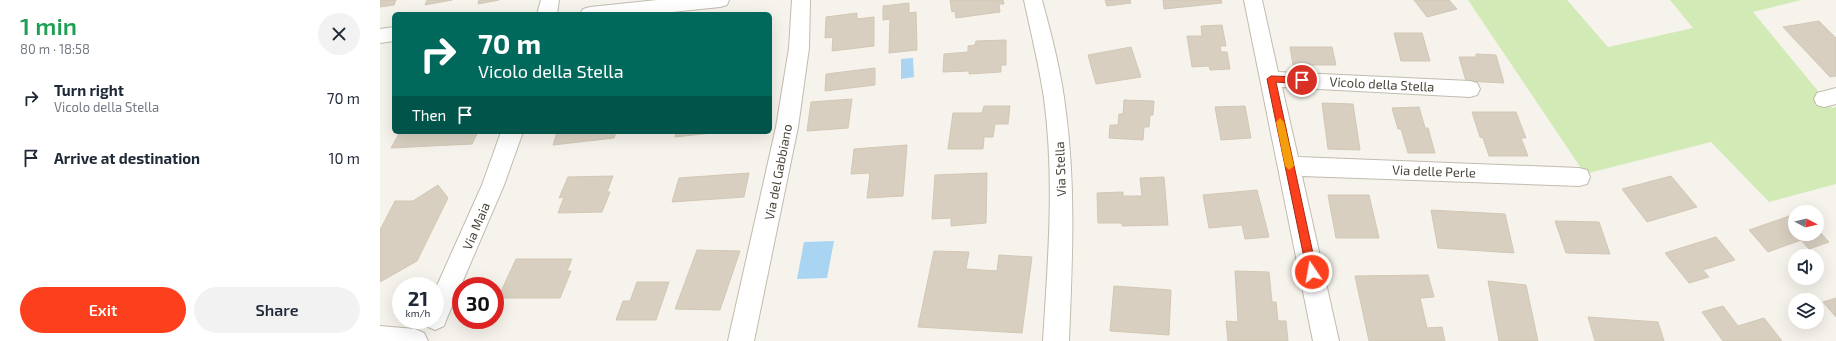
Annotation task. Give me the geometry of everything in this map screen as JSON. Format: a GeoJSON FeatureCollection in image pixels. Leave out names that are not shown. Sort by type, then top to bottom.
{"type":"FeatureCollection","features":[{"type":"Feature","properties":{"kind":"street"},"geometry":{"type":"LineString","coordinates":[[547,12],[550,0]]}},
{"type":"Feature","properties":{"kind":"street"},"geometry":{"type":"LineString","coordinates":[[609,12],[720,0]]}},
{"type":"Feature","properties":{"kind":"street","name":"Via del Gabbiano"},"geometry":{"type":"LineString","coordinates":[[741,341],[766,233],[790,110],[797,60],[801,0]]}},
{"type":"Feature","properties":{"kind":"street","name":"Via Stella"},"geometry":{"type":"LineString","coordinates":[[1033,0],[1051,83],[1060,156],[1060,256],[1056,341]]}},
{"type":"Feature","properties":{"kind":"street"},"geometry":{"type":"LineString","coordinates":[[1253,0],[1326,341]]}},
{"type":"Feature","properties":{"kind":"street"},"geometry":{"type":"LineString","coordinates":[[380,36],[392,34]]}},
{"type":"Feature","properties":{"kind":"street","name":"Vicolo della Stella"},"geometry":{"type":"LineString","coordinates":[[1271,79],[1470,89]]}},
{"type":"Feature","properties":{"kind":"street","name":"Via Maia"},"geometry":{"type":"LineString","coordinates":[[444,299],[481,215],[511,134]]}},
{"type":"Feature","properties":{"kind":"street","name":"Via delle Perle"},"geometry":{"type":"LineString","coordinates":[[1289,166],[1579,177]]}},
{"type":"Feature","properties":{"kind":"street","name":"Via Maia"},"geometry":{"type":"LineString","coordinates":[[423,341],[430,329]]}},
{"type":"Feature","properties":{"kind":"street"},"geometry":{"type":"LineString","coordinates":[[380,338],[415,341]]}},
{"type":"Feature","properties":{"kind":"green space"},"geometry":{"type":"Polygon","coordinates":[[[1468,0],[1567,0],[1608,47],[1693,28],[1670,0],[1801,0],[1753,12],[1832,108],[1836,107],[1836,184],[1769,202],[1711,142],[1585,174],[1468,0]]]}},
{"type":"Feature","properties":{"kind":"water"},"geometry":{"type":"Polygon","coordinates":[[[913,58],[914,77],[901,79],[901,59],[913,58]]]}},
{"type":"Feature","properties":{"kind":"water"},"geometry":{"type":"Polygon","coordinates":[[[834,241],[827,278],[797,279],[804,242],[834,241]]]}},
{"type":"Feature","properties":{"kind":"building"},"geometry":{"type":"Polygon","coordinates":[[[380,0],[396,0],[394,5],[380,7],[380,0]]]}},
{"type":"Feature","properties":{"kind":"building"},"geometry":{"type":"Polygon","coordinates":[[[427,0],[452,0],[425,5],[427,0]]]}},
{"type":"Feature","properties":{"kind":"building"},"geometry":{"type":"Polygon","coordinates":[[[479,0],[499,0],[478,4],[479,0]]]}},
{"type":"Feature","properties":{"kind":"building"},"geometry":{"type":"Polygon","coordinates":[[[950,0],[1003,0],[1004,4],[999,4],[1000,12],[956,18],[955,11],[952,12],[950,0]]]}},
{"type":"Feature","properties":{"kind":"building"},"geometry":{"type":"Polygon","coordinates":[[[1105,0],[1130,0],[1131,3],[1107,6],[1105,0]]]}},
{"type":"Feature","properties":{"kind":"building"},"geometry":{"type":"Polygon","coordinates":[[[1163,0],[1221,0],[1222,3],[1164,9],[1163,0]]]}},
{"type":"Feature","properties":{"kind":"building"},"geometry":{"type":"Polygon","coordinates":[[[1414,0],[1449,0],[1457,9],[1427,17],[1414,0]]]}},
{"type":"Feature","properties":{"kind":"building"},"geometry":{"type":"Polygon","coordinates":[[[909,3],[909,13],[916,12],[917,50],[889,53],[890,19],[883,20],[883,6],[909,3]]]}},
{"type":"Feature","properties":{"kind":"building"},"geometry":{"type":"Polygon","coordinates":[[[857,13],[857,19],[874,17],[874,46],[832,51],[833,37],[825,38],[826,17],[857,13]]]}},
{"type":"Feature","properties":{"kind":"building"},"geometry":{"type":"Polygon","coordinates":[[[1819,21],[1836,38],[1836,76],[1830,77],[1783,27],[1819,21]]]}},
{"type":"Feature","properties":{"kind":"building"},"geometry":{"type":"Polygon","coordinates":[[[1222,25],[1226,46],[1220,46],[1221,52],[1227,52],[1230,69],[1210,70],[1209,66],[1192,67],[1187,36],[1202,36],[1201,26],[1222,25]]]}},
{"type":"Feature","properties":{"kind":"building"},"geometry":{"type":"Polygon","coordinates":[[[1394,33],[1422,33],[1430,61],[1401,61],[1394,33]]]}},
{"type":"Feature","properties":{"kind":"building"},"geometry":{"type":"Polygon","coordinates":[[[1006,40],[1006,65],[1001,65],[1001,72],[969,74],[969,71],[943,72],[944,54],[968,52],[968,46],[975,45],[976,41],[1006,40]]]}},
{"type":"Feature","properties":{"kind":"building"},"geometry":{"type":"Polygon","coordinates":[[[1131,47],[1141,77],[1096,84],[1088,55],[1131,47]]]}},
{"type":"Feature","properties":{"kind":"building"},"geometry":{"type":"Polygon","coordinates":[[[1290,47],[1332,47],[1336,65],[1293,65],[1290,47]]]}},
{"type":"Feature","properties":{"kind":"building"},"geometry":{"type":"Polygon","coordinates":[[[1476,54],[1496,55],[1504,83],[1466,81],[1459,57],[1476,57],[1476,54]]]}},
{"type":"Feature","properties":{"kind":"building"},"geometry":{"type":"Polygon","coordinates":[[[875,68],[875,85],[825,91],[826,74],[875,68]]]}},
{"type":"Feature","properties":{"kind":"building"},"geometry":{"type":"Polygon","coordinates":[[[852,99],[848,128],[807,131],[811,102],[852,99]]]}},
{"type":"Feature","properties":{"kind":"building"},"geometry":{"type":"Polygon","coordinates":[[[1124,100],[1154,101],[1153,115],[1150,115],[1149,127],[1144,127],[1143,140],[1109,138],[1110,125],[1118,125],[1119,114],[1123,114],[1124,100]]]}},
{"type":"Feature","properties":{"kind":"building"},"geometry":{"type":"Polygon","coordinates":[[[1322,103],[1353,104],[1360,150],[1328,149],[1322,103]]]}},
{"type":"Feature","properties":{"kind":"building"},"geometry":{"type":"Polygon","coordinates":[[[984,106],[1010,106],[1008,124],[995,124],[993,137],[984,137],[983,149],[948,149],[953,113],[982,113],[984,106]]]}},
{"type":"Feature","properties":{"kind":"building"},"geometry":{"type":"Polygon","coordinates":[[[1245,106],[1251,138],[1221,140],[1215,107],[1245,106]]]}},
{"type":"Feature","properties":{"kind":"building"},"geometry":{"type":"Polygon","coordinates":[[[1419,107],[1425,128],[1428,128],[1435,153],[1408,153],[1401,129],[1398,129],[1392,108],[1419,107]]]}},
{"type":"Feature","properties":{"kind":"building"},"geometry":{"type":"Polygon","coordinates":[[[1472,112],[1516,112],[1526,138],[1521,138],[1528,156],[1489,156],[1483,138],[1480,137],[1472,112]]]}},
{"type":"Feature","properties":{"kind":"building"},"geometry":{"type":"Polygon","coordinates":[[[399,134],[477,134],[472,144],[391,148],[399,134]]]}},
{"type":"Feature","properties":{"kind":"building"},"geometry":{"type":"Polygon","coordinates":[[[556,134],[615,134],[614,138],[553,145],[556,134]]]}},
{"type":"Feature","properties":{"kind":"building"},"geometry":{"type":"Polygon","coordinates":[[[676,134],[703,134],[675,137],[676,134]]]}},
{"type":"Feature","properties":{"kind":"building"},"geometry":{"type":"Polygon","coordinates":[[[907,145],[903,196],[867,198],[870,173],[851,174],[854,149],[907,145]]]}},
{"type":"Feature","properties":{"kind":"building"},"geometry":{"type":"Polygon","coordinates":[[[749,173],[744,197],[672,202],[679,178],[749,173]]]}},
{"type":"Feature","properties":{"kind":"building"},"geometry":{"type":"Polygon","coordinates":[[[987,173],[986,223],[951,226],[951,218],[932,219],[935,175],[987,173]]]}},
{"type":"Feature","properties":{"kind":"building"},"geometry":{"type":"Polygon","coordinates":[[[613,176],[607,192],[610,192],[602,212],[558,213],[564,197],[559,198],[568,177],[613,176]]]}},
{"type":"Feature","properties":{"kind":"building"},"geometry":{"type":"Polygon","coordinates":[[[1671,176],[1697,207],[1647,222],[1622,189],[1671,176]]]}},
{"type":"Feature","properties":{"kind":"building"},"geometry":{"type":"Polygon","coordinates":[[[1164,177],[1168,225],[1122,226],[1122,223],[1098,223],[1097,193],[1123,192],[1123,196],[1142,196],[1140,178],[1164,177]]]}},
{"type":"Feature","properties":{"kind":"building"},"geometry":{"type":"Polygon","coordinates":[[[438,185],[448,198],[417,261],[380,282],[380,230],[395,201],[413,201],[438,185]]]}},
{"type":"Feature","properties":{"kind":"building"},"geometry":{"type":"Polygon","coordinates":[[[1257,190],[1269,237],[1245,239],[1242,225],[1209,228],[1203,195],[1257,190]]]}},
{"type":"Feature","properties":{"kind":"building"},"geometry":{"type":"Polygon","coordinates":[[[1328,195],[1369,195],[1379,238],[1336,238],[1328,195]]]}},
{"type":"Feature","properties":{"kind":"building"},"geometry":{"type":"Polygon","coordinates":[[[1431,210],[1505,214],[1514,253],[1438,248],[1431,210]]]}},
{"type":"Feature","properties":{"kind":"building"},"geometry":{"type":"Polygon","coordinates":[[[1788,216],[1788,241],[1798,241],[1768,252],[1749,230],[1788,216]]]}},
{"type":"Feature","properties":{"kind":"building"},"geometry":{"type":"Polygon","coordinates":[[[1555,221],[1599,222],[1610,254],[1566,253],[1555,221]]]}},
{"type":"Feature","properties":{"kind":"building"},"geometry":{"type":"Polygon","coordinates":[[[1716,237],[1735,260],[1703,270],[1709,277],[1689,283],[1665,253],[1716,237]]]}},
{"type":"Feature","properties":{"kind":"building"},"geometry":{"type":"Polygon","coordinates":[[[1824,237],[1829,242],[1809,249],[1802,241],[1824,241],[1824,237]]]}},
{"type":"Feature","properties":{"kind":"building"},"geometry":{"type":"Polygon","coordinates":[[[697,250],[740,251],[720,310],[675,309],[697,250]]]}},
{"type":"Feature","properties":{"kind":"building"},"geometry":{"type":"Polygon","coordinates":[[[934,251],[969,252],[966,269],[997,271],[999,255],[1032,257],[1022,333],[918,327],[934,251]]]}},
{"type":"Feature","properties":{"kind":"building"},"geometry":{"type":"Polygon","coordinates":[[[516,259],[572,259],[567,271],[571,271],[560,298],[504,298],[504,285],[516,259]]]}},
{"type":"Feature","properties":{"kind":"building"},"geometry":{"type":"Polygon","coordinates":[[[1235,271],[1269,272],[1272,302],[1276,302],[1278,321],[1286,321],[1288,341],[1228,341],[1226,321],[1238,322],[1235,271]]]}},
{"type":"Feature","properties":{"kind":"building"},"geometry":{"type":"Polygon","coordinates":[[[1428,275],[1434,297],[1420,298],[1427,328],[1442,327],[1445,341],[1369,341],[1355,276],[1428,275]]]}},
{"type":"Feature","properties":{"kind":"building"},"geometry":{"type":"Polygon","coordinates":[[[1488,281],[1526,285],[1538,341],[1499,341],[1488,281]]]}},
{"type":"Feature","properties":{"kind":"building"},"geometry":{"type":"Polygon","coordinates":[[[637,282],[669,282],[656,320],[616,320],[623,301],[630,301],[637,282]]]}},
{"type":"Feature","properties":{"kind":"building"},"geometry":{"type":"Polygon","coordinates":[[[1114,286],[1171,290],[1169,335],[1110,331],[1114,286]]]}},
{"type":"Feature","properties":{"kind":"building"},"geometry":{"type":"Polygon","coordinates":[[[1836,298],[1836,317],[1824,303],[1824,302],[1836,298]]]}},
{"type":"Feature","properties":{"kind":"building"},"geometry":{"type":"Polygon","coordinates":[[[1723,306],[1738,326],[1764,318],[1782,341],[1723,341],[1702,312],[1723,306]]]}},
{"type":"Feature","properties":{"kind":"building"},"geometry":{"type":"Polygon","coordinates":[[[1588,317],[1658,322],[1664,341],[1595,341],[1588,317]]]}},
{"type":"Feature","properties":{"kind":"slow traffic"},"geometry":{"type":"LineString","coordinates":[[1280,122],[1289,166]]}},
{"type":"Feature","properties":{"kind":"route"},"geometry":{"type":"LineString","coordinates":[[1302,80],[1271,79],[1312,272]]}}]}
